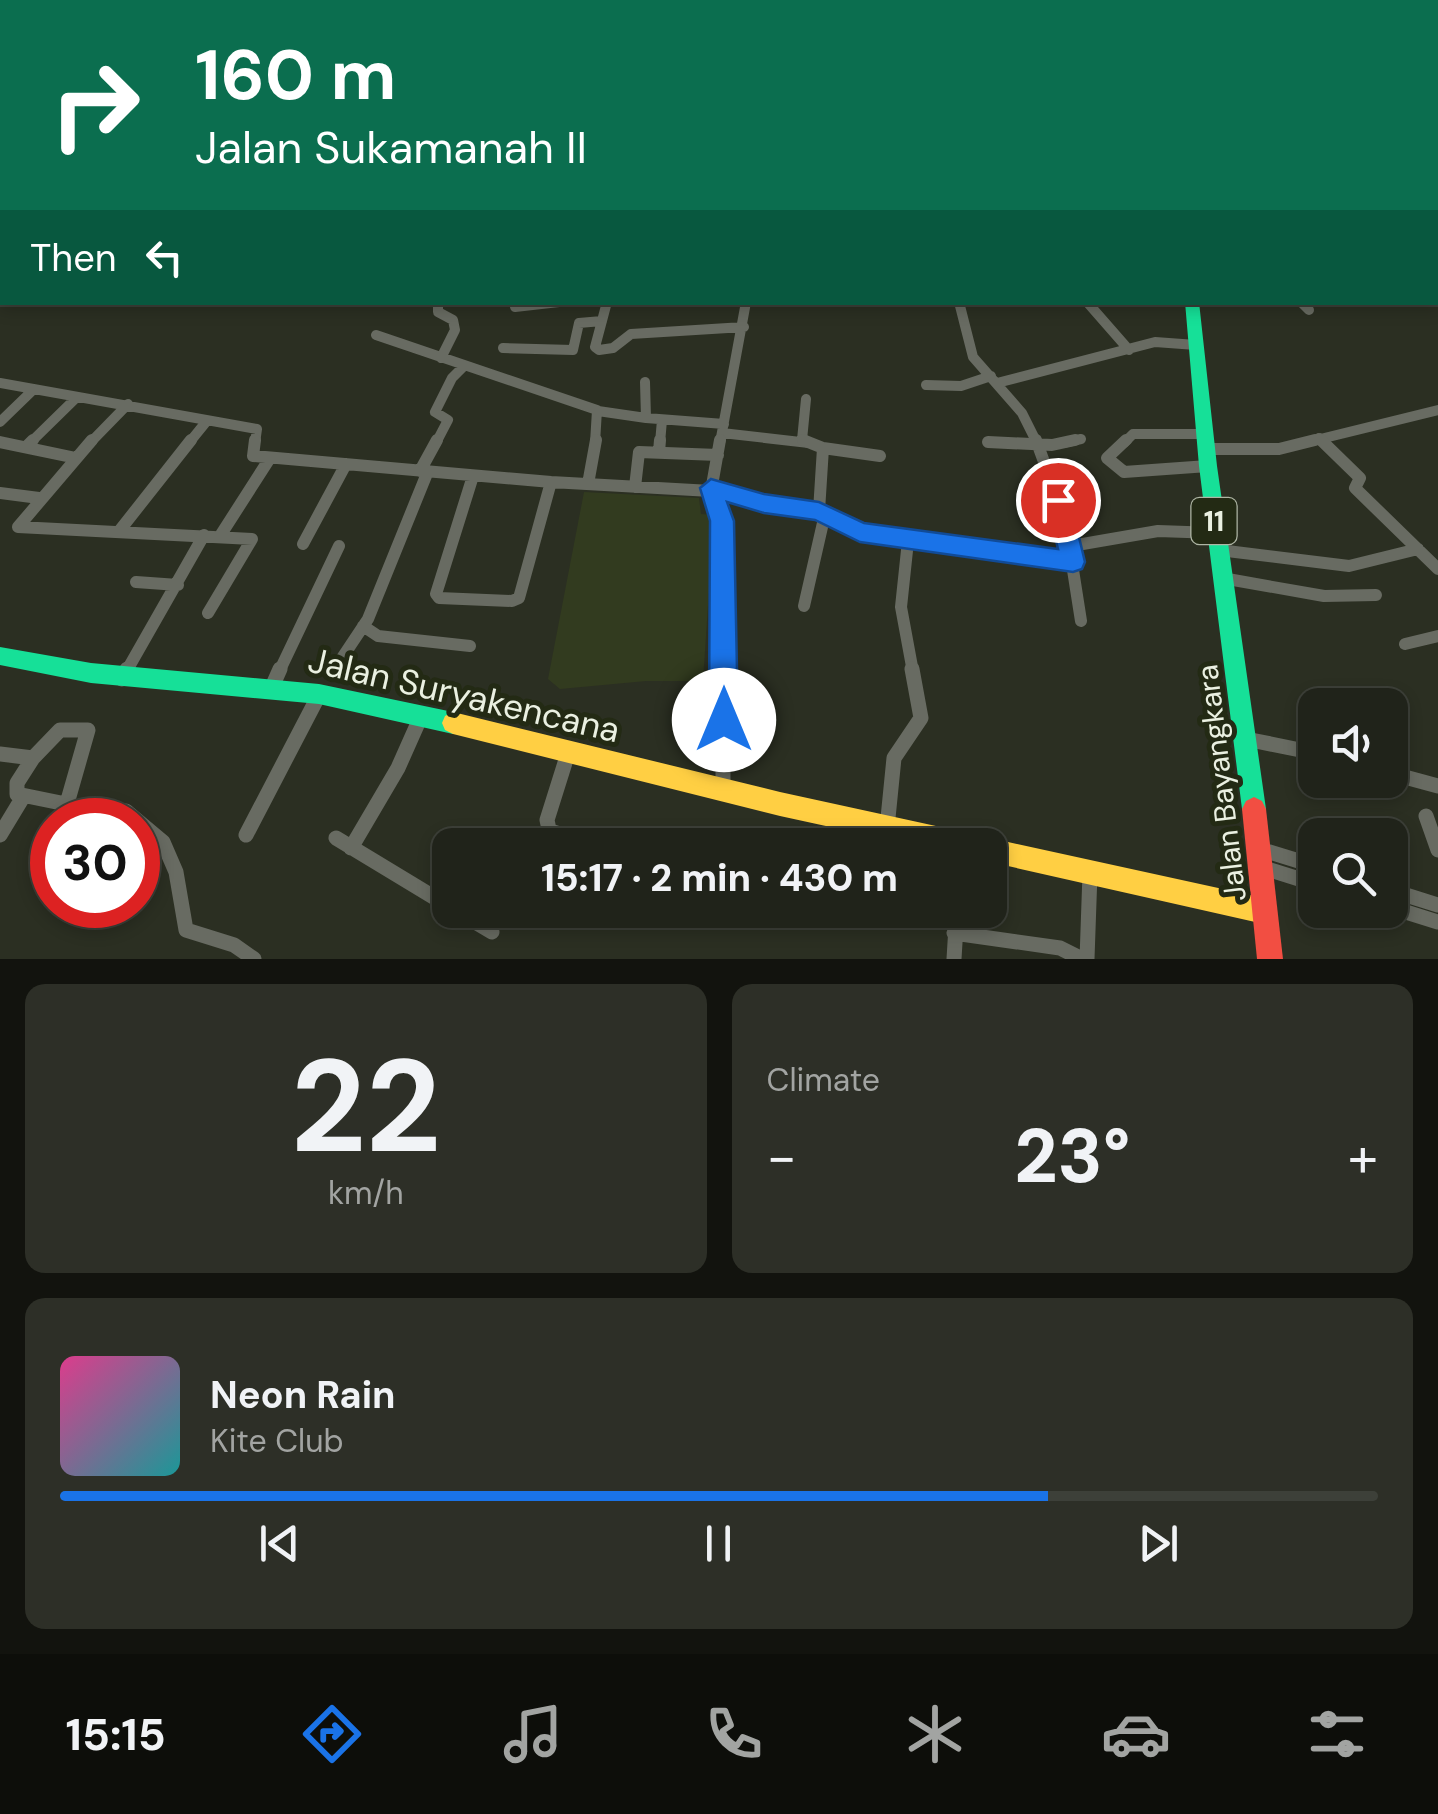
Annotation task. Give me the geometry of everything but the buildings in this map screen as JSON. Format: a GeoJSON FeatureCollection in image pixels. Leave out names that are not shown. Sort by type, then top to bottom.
{"type":"FeatureCollection","features":[{"type":"Feature","properties":{"kind":"main road","name":"Jalan Bayangkara"},"geometry":{"type":"LineString","coordinates":[[1192,305],[1217,542],[1246,739],[1270,959]]}},
{"type":"Feature","properties":{"kind":"main road","name":"Jalan Suryakencana"},"geometry":{"type":"LineString","coordinates":[[0,656],[44,668],[122,679],[320,693],[422,714],[887,828]]}},
{"type":"Feature","properties":{"kind":"main road"},"geometry":{"type":"LineString","coordinates":[[1007,854],[1264,912]]}},
{"type":"Feature","properties":{"kind":"street"},"geometry":{"type":"LineString","coordinates":[[438,305],[438,312],[453,320],[456,334],[441,358]]}},
{"type":"Feature","properties":{"kind":"street"},"geometry":{"type":"LineString","coordinates":[[515,307],[533,305]]}},
{"type":"Feature","properties":{"kind":"street"},"geometry":{"type":"LineString","coordinates":[[606,305],[595,347],[599,350],[613,348],[631,334],[744,326]]}},
{"type":"Feature","properties":{"kind":"street"},"geometry":{"type":"LineString","coordinates":[[723,789],[722,521],[711,489],[746,305]]}},
{"type":"Feature","properties":{"kind":"street"},"geometry":{"type":"LineString","coordinates":[[960,305],[970,352],[1022,413],[1039,445],[1071,546],[1081,621]]}},
{"type":"Feature","properties":{"kind":"street"},"geometry":{"type":"LineString","coordinates":[[1090,305],[1129,350]]}},
{"type":"Feature","properties":{"kind":"street"},"geometry":{"type":"LineString","coordinates":[[503,348],[573,350],[579,323],[602,321]]}},
{"type":"Feature","properties":{"kind":"street"},"geometry":{"type":"LineString","coordinates":[[376,334],[598,411],[802,440],[823,448],[880,456]]}},
{"type":"Feature","properties":{"kind":"street"},"geometry":{"type":"LineString","coordinates":[[926,385],[961,386],[994,380],[1163,341],[1196,345]]}},
{"type":"Feature","properties":{"kind":"street"},"geometry":{"type":"LineString","coordinates":[[340,661],[363,626],[448,420],[436,414],[436,409],[452,378],[464,366]]}},
{"type":"Feature","properties":{"kind":"street"},"geometry":{"type":"LineString","coordinates":[[646,382],[646,418]]}},
{"type":"Feature","properties":{"kind":"street"},"geometry":{"type":"LineString","coordinates":[[0,383],[257,429],[250,454],[270,458],[550,482],[711,489],[764,504],[822,513],[860,532],[908,542],[1073,562]]}},
{"type":"Feature","properties":{"kind":"street"},"geometry":{"type":"LineString","coordinates":[[0,422],[34,389]]}},
{"type":"Feature","properties":{"kind":"street"},"geometry":{"type":"LineString","coordinates":[[26,446],[77,397]]}},
{"type":"Feature","properties":{"kind":"street"},"geometry":{"type":"LineString","coordinates":[[802,440],[806,399]]}},
{"type":"Feature","properties":{"kind":"street"},"geometry":{"type":"LineString","coordinates":[[128,404],[39,498],[19,521],[19,529],[120,530],[252,539],[208,613]]}},
{"type":"Feature","properties":{"kind":"street"},"geometry":{"type":"LineString","coordinates":[[1206,449],[1124,472],[1113,467],[1107,458],[1132,434],[1206,449],[1278,449],[1438,410]]}},
{"type":"Feature","properties":{"kind":"street"},"geometry":{"type":"LineString","coordinates":[[588,484],[598,411]]}},
{"type":"Feature","properties":{"kind":"street"},"geometry":{"type":"LineString","coordinates":[[658,452],[662,420]]}},
{"type":"Feature","properties":{"kind":"street"},"geometry":{"type":"LineString","coordinates":[[120,530],[206,422]]}},
{"type":"Feature","properties":{"kind":"street"},"geometry":{"type":"LineString","coordinates":[[1319,438],[1360,478],[1355,488],[1438,569]]}},
{"type":"Feature","properties":{"kind":"street"},"geometry":{"type":"LineString","coordinates":[[988,442],[1039,445],[1081,439]]}},
{"type":"Feature","properties":{"kind":"street"},"geometry":{"type":"LineString","coordinates":[[2,444],[76,458]]}},
{"type":"Feature","properties":{"kind":"street"},"geometry":{"type":"LineString","coordinates":[[804,606],[822,513],[823,448]]}},
{"type":"Feature","properties":{"kind":"street"},"geometry":{"type":"LineString","coordinates":[[634,487],[639,452],[718,455]]}},
{"type":"Feature","properties":{"kind":"street"},"geometry":{"type":"LineString","coordinates":[[220,536],[270,458]]}},
{"type":"Feature","properties":{"kind":"street"},"geometry":{"type":"LineString","coordinates":[[304,544],[346,464]]}},
{"type":"Feature","properties":{"kind":"street"},"geometry":{"type":"LineString","coordinates":[[473,476],[436,594],[439,598],[519,598],[550,482]]}},
{"type":"Feature","properties":{"kind":"street"},"geometry":{"type":"LineString","coordinates":[[0,493],[39,498]]}},
{"type":"Feature","properties":{"kind":"street"},"geometry":{"type":"LineString","coordinates":[[1071,546],[1158,531],[1349,566],[1418,549]]}},
{"type":"Feature","properties":{"kind":"street"},"geometry":{"type":"LineString","coordinates":[[122,679],[204,535]]}},
{"type":"Feature","properties":{"kind":"street"},"geometry":{"type":"LineString","coordinates":[[887,828],[894,758],[921,718],[901,606],[908,542]]}},
{"type":"Feature","properties":{"kind":"street"},"geometry":{"type":"LineString","coordinates":[[272,687],[339,546]]}},
{"type":"Feature","properties":{"kind":"street"},"geometry":{"type":"LineString","coordinates":[[1222,578],[1324,596],[1376,596]]}},
{"type":"Feature","properties":{"kind":"street"},"geometry":{"type":"LineString","coordinates":[[136,582],[178,585]]}},
{"type":"Feature","properties":{"kind":"street"},"geometry":{"type":"LineString","coordinates":[[363,626],[378,636],[470,646]]}},
{"type":"Feature","properties":{"kind":"street"},"geometry":{"type":"LineString","coordinates":[[1406,644],[1438,636]]}},
{"type":"Feature","properties":{"kind":"street"},"geometry":{"type":"LineString","coordinates":[[246,835],[320,693]]}},
{"type":"Feature","properties":{"kind":"street"},"geometry":{"type":"LineString","coordinates":[[422,714],[398,768],[343,843],[432,897]]}},
{"type":"Feature","properties":{"kind":"street"},"geometry":{"type":"LineString","coordinates":[[30,798],[17,794],[17,783],[33,758],[60,730],[88,730],[68,798]]}},
{"type":"Feature","properties":{"kind":"street"},"geometry":{"type":"LineString","coordinates":[[1246,739],[1298,750]]}},
{"type":"Feature","properties":{"kind":"street"},"geometry":{"type":"LineString","coordinates":[[546,828],[569,750]]}},
{"type":"Feature","properties":{"kind":"street"},"geometry":{"type":"LineString","coordinates":[[0,754],[33,758]]}},
{"type":"Feature","properties":{"kind":"street"},"geometry":{"type":"LineString","coordinates":[[1408,778],[1438,786]]}},
{"type":"Feature","properties":{"kind":"street"},"geometry":{"type":"LineString","coordinates":[[0,835],[23,797]]}},
{"type":"Feature","properties":{"kind":"street"},"geometry":{"type":"LineString","coordinates":[[1426,816],[1438,850]]}},
{"type":"Feature","properties":{"kind":"street"},"geometry":{"type":"LineString","coordinates":[[160,838],[176,872],[186,930],[234,945],[254,959]]}},
{"type":"Feature","properties":{"kind":"street"},"geometry":{"type":"LineString","coordinates":[[1260,858],[1298,864]]}},
{"type":"Feature","properties":{"kind":"street"},"geometry":{"type":"LineString","coordinates":[[1260,858],[1298,876]]}},
{"type":"Feature","properties":{"kind":"street"},"geometry":{"type":"LineString","coordinates":[[954,933],[1060,948],[1082,957],[1090,874]]}},
{"type":"Feature","properties":{"kind":"street"},"geometry":{"type":"LineString","coordinates":[[1408,895],[1438,904]]}},
{"type":"Feature","properties":{"kind":"street"},"geometry":{"type":"LineString","coordinates":[[1408,913],[1438,922]]}},
{"type":"Feature","properties":{"kind":"street"},"geometry":{"type":"LineString","coordinates":[[485,928],[492,932]]}},
{"type":"Feature","properties":{"kind":"street"},"geometry":{"type":"LineString","coordinates":[[954,928],[954,959]]}},
{"type":"Feature","properties":{"kind":"shaded area"},"geometry":{"type":"Polygon","coordinates":[[[584,492],[699,498],[701,514],[714,515],[703,681],[646,681],[560,689],[548,679],[584,492]]]}},
{"type":"Feature","properties":{"kind":"traffic: fast"},"geometry":{"type":"LineString","coordinates":[[1192,305],[1208,466],[1254,809]]}},
{"type":"Feature","properties":{"kind":"traffic: fast"},"geometry":{"type":"LineString","coordinates":[[0,656],[91,673],[319,694],[453,723]]}},
{"type":"Feature","properties":{"kind":"traffic: slow"},"geometry":{"type":"LineString","coordinates":[[453,723],[890,828]]}},
{"type":"Feature","properties":{"kind":"traffic: slow"},"geometry":{"type":"LineString","coordinates":[[1007,854],[1264,911]]}},
{"type":"Feature","properties":{"kind":"traffic: jam"},"geometry":{"type":"LineString","coordinates":[[1254,809],[1270,959]]}},
{"type":"Feature","properties":{"kind":"route"},"geometry":{"type":"LineString","coordinates":[[724,720],[722,521],[711,488],[764,504],[819,512],[860,532],[908,542],[1073,562],[1058,500]]}}]}
